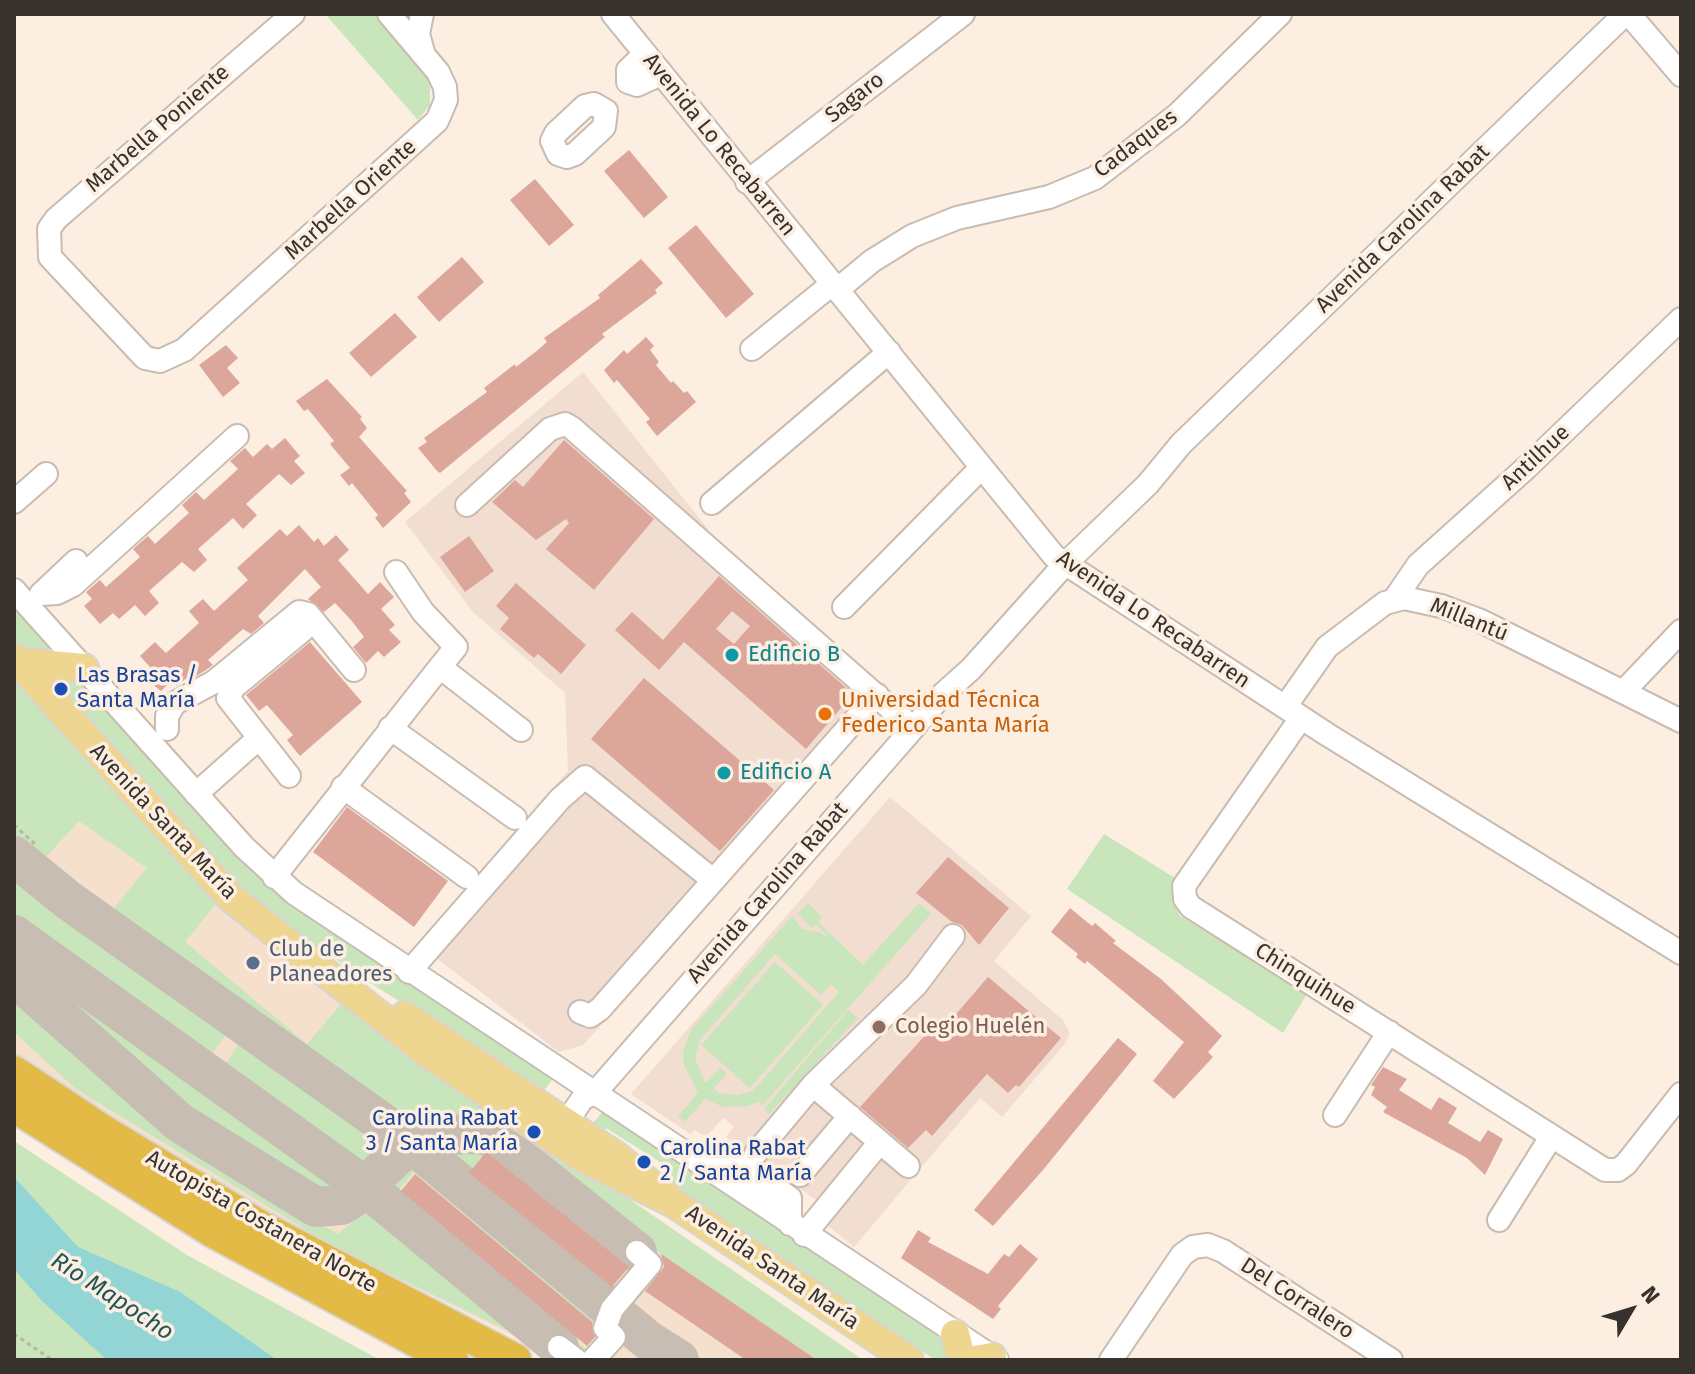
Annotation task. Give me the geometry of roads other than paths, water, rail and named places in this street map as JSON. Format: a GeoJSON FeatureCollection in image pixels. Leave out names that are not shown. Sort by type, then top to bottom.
{"type":"FeatureCollection","features":[{"type":"Feature","properties":{"kind":"highway","name":"Autopista Costanera Norte"},"geometry":{"type":"LineString","coordinates":[[14,1072],[106,1133],[259,1226],[515,1360]]}},
{"type":"Feature","properties":{"kind":"highway","name":"Autopista Costanera Norte"},"geometry":{"type":"LineString","coordinates":[[14,1106],[214,1232],[452,1360]]}},
{"type":"Feature","properties":{"kind":"main road"},"geometry":{"type":"LineString","coordinates":[[15,661],[84,668]]}},
{"type":"Feature","properties":{"kind":"main road","name":"Avenida Santa María"},"geometry":{"type":"LineString","coordinates":[[15,661],[231,898],[327,970],[426,1052],[567,1135],[635,1169],[675,1204],[909,1360]]}},
{"type":"Feature","properties":{"kind":"street","name":"Marbella Poniente"},"geometry":{"type":"LineString","coordinates":[[184,350],[160,361],[145,358],[50,257],[47,238],[56,219],[293,14]]}},
{"type":"Feature","properties":{"kind":"street"},"geometry":{"type":"LineString","coordinates":[[422,14],[418,34],[426,57]]}},
{"type":"Feature","properties":{"kind":"street","name":"Avenida Lo Recabarren"},"geometry":{"type":"LineString","coordinates":[[613,14],[981,468],[1060,560],[1293,713],[1681,953]]}},
{"type":"Feature","properties":{"kind":"street","name":"Sagaro"},"geometry":{"type":"LineString","coordinates":[[747,182],[963,14]]}},
{"type":"Feature","properties":{"kind":"street","name":"Cadaques"},"geometry":{"type":"LineString","coordinates":[[752,349],[834,287],[912,236],[957,218],[1049,197],[1095,178],[1129,155],[1177,115],[1280,14]]}},
{"type":"Feature","properties":{"kind":"street"},"geometry":{"type":"LineString","coordinates":[[1627,14],[1681,75]]}},
{"type":"Feature","properties":{"kind":"street","name":"Avenida Carolina Rabat"},"geometry":{"type":"LineString","coordinates":[[567,1135],[572,1114],[583,1098],[594,1094],[943,694],[964,661],[1147,469],[1181,444],[1627,14]]}},
{"type":"Feature","properties":{"kind":"street","name":"Marbella Oriente"},"geometry":{"type":"LineString","coordinates":[[184,350],[437,121],[446,100],[445,87],[401,18]]}},
{"type":"Feature","properties":{"kind":"street"},"geometry":{"type":"LineString","coordinates":[[602,107],[628,82],[628,70],[645,54]]}},
{"type":"Feature","properties":{"kind":"street"},"geometry":{"type":"LineString","coordinates":[[628,82],[637,85],[661,74]]}},
{"type":"Feature","properties":{"kind":"street","name":"Antilhue"},"geometry":{"type":"LineString","coordinates":[[1394,600],[1418,565],[1539,456],[1681,319]]}},
{"type":"Feature","properties":{"kind":"street"},"geometry":{"type":"LineString","coordinates":[[712,503],[889,352]]}},
{"type":"Feature","properties":{"kind":"street"},"geometry":{"type":"LineString","coordinates":[[467,505],[550,429],[565,424],[913,728]]}},
{"type":"Feature","properties":{"kind":"street"},"geometry":{"type":"LineString","coordinates":[[28,597],[57,593],[73,585],[237,436]]}},
{"type":"Feature","properties":{"kind":"street"},"geometry":{"type":"LineString","coordinates":[[844,607],[981,468]]}},
{"type":"Feature","properties":{"kind":"street"},"geometry":{"type":"LineString","coordinates":[[14,502],[46,474]]}},
{"type":"Feature","properties":{"kind":"street"},"geometry":{"type":"LineString","coordinates":[[28,597],[76,561]]}},
{"type":"Feature","properties":{"kind":"street"},"geometry":{"type":"LineString","coordinates":[[274,877],[456,647],[423,612],[396,572]]}},
{"type":"Feature","properties":{"kind":"street"},"geometry":{"type":"LineString","coordinates":[[28,597],[84,668],[159,736],[196,794],[274,877],[409,972],[797,1230],[959,1347],[988,1359]]}},
{"type":"Feature","properties":{"kind":"street"},"geometry":{"type":"LineString","coordinates":[[1293,713],[1327,647],[1354,624],[1394,600]]}},
{"type":"Feature","properties":{"kind":"street","name":"Millantú"},"geometry":{"type":"LineString","coordinates":[[1394,600],[1425,602],[1470,616],[1681,721]]}},
{"type":"Feature","properties":{"kind":"street"},"geometry":{"type":"LineString","coordinates":[[159,736],[175,703],[214,682],[299,612],[308,614],[354,670]]}},
{"type":"Feature","properties":{"kind":"street"},"geometry":{"type":"LineString","coordinates":[[289,776],[230,703],[229,693],[303,630]]}},
{"type":"Feature","properties":{"kind":"street"},"geometry":{"type":"LineString","coordinates":[[1624,691],[1681,631]]}},
{"type":"Feature","properties":{"kind":"street"},"geometry":{"type":"LineString","coordinates":[[440,667],[521,730]]}},
{"type":"Feature","properties":{"kind":"street"},"geometry":{"type":"LineString","coordinates":[[580,1012],[590,1016],[600,1009],[877,695]]}},
{"type":"Feature","properties":{"kind":"street"},"geometry":{"type":"LineString","coordinates":[[159,736],[188,713]]}},
{"type":"Feature","properties":{"kind":"street","name":"Chinquihue"},"geometry":{"type":"LineString","coordinates":[[1293,713],[1184,886],[1185,899],[1191,907],[1602,1169],[1613,1171],[1626,1164],[1681,1094]]}},
{"type":"Feature","properties":{"kind":"street"},"geometry":{"type":"LineString","coordinates":[[390,728],[515,818]]}},
{"type":"Feature","properties":{"kind":"street"},"geometry":{"type":"LineString","coordinates":[[196,794],[259,738]]}},
{"type":"Feature","properties":{"kind":"street"},"geometry":{"type":"LineString","coordinates":[[409,972],[560,799],[585,777],[713,880]]}},
{"type":"Feature","properties":{"kind":"street"},"geometry":{"type":"LineString","coordinates":[[343,787],[467,877]]}},
{"type":"Feature","properties":{"kind":"street"},"geometry":{"type":"LineString","coordinates":[[756,1153],[813,1085],[916,985],[953,936]]}},
{"type":"Feature","properties":{"kind":"street"},"geometry":{"type":"LineString","coordinates":[[1335,1115],[1389,1032]]}},
{"type":"Feature","properties":{"kind":"street"},"geometry":{"type":"LineString","coordinates":[[813,1085],[908,1166]]}},
{"type":"Feature","properties":{"kind":"street"},"geometry":{"type":"LineString","coordinates":[[800,1175],[850,1116]]}},
{"type":"Feature","properties":{"kind":"street"},"geometry":{"type":"LineString","coordinates":[[1499,1220],[1551,1137]]}},
{"type":"Feature","properties":{"kind":"street"},"geometry":{"type":"LineString","coordinates":[[797,1230],[880,1142]]}},
{"type":"Feature","properties":{"kind":"street","name":"Del Corralero"},"geometry":{"type":"LineString","coordinates":[[1111,1360],[1182,1255],[1200,1245],[1223,1251],[1391,1360]]}},
{"type":"Feature","properties":{"kind":"street"},"geometry":{"type":"LineString","coordinates":[[593,1360],[614,1337],[605,1328],[612,1309],[650,1264],[637,1252]]}},
{"type":"Feature","properties":{"kind":"water","name":"Río Mapocho"},"geometry":{"type":"Polygon","coordinates":[[[14,1177],[78,1247],[180,1292],[277,1360],[107,1360],[42,1301],[14,1269],[14,1177]]]}},
{"type":"Feature","properties":{"kind":"place","name":"Edificio B"},"geometry":{"type":"Point","coordinates":[732,655]}},
{"type":"Feature","properties":{"kind":"place","name":"Las Brasas / Santa María"},"geometry":{"type":"Point","coordinates":[61,689]}},
{"type":"Feature","properties":{"kind":"place","name":"Universidad Técnica Federico Santa María"},"geometry":{"type":"Point","coordinates":[825,714]}},
{"type":"Feature","properties":{"kind":"place","name":"Edificio A"},"geometry":{"type":"Point","coordinates":[724,773]}},
{"type":"Feature","properties":{"kind":"place","name":"Club de Planeadores"},"geometry":{"type":"Point","coordinates":[253,963]}},
{"type":"Feature","properties":{"kind":"place","name":"Colegio Huelén"},"geometry":{"type":"Point","coordinates":[879,1027]}},
{"type":"Feature","properties":{"kind":"place","name":"Carolina Rabat 3 / Santa María"},"geometry":{"type":"Point","coordinates":[534,1132]}},
{"type":"Feature","properties":{"kind":"place","name":"Carolina Rabat 2 / Santa María"},"geometry":{"type":"Point","coordinates":[644,1162]}}]}
